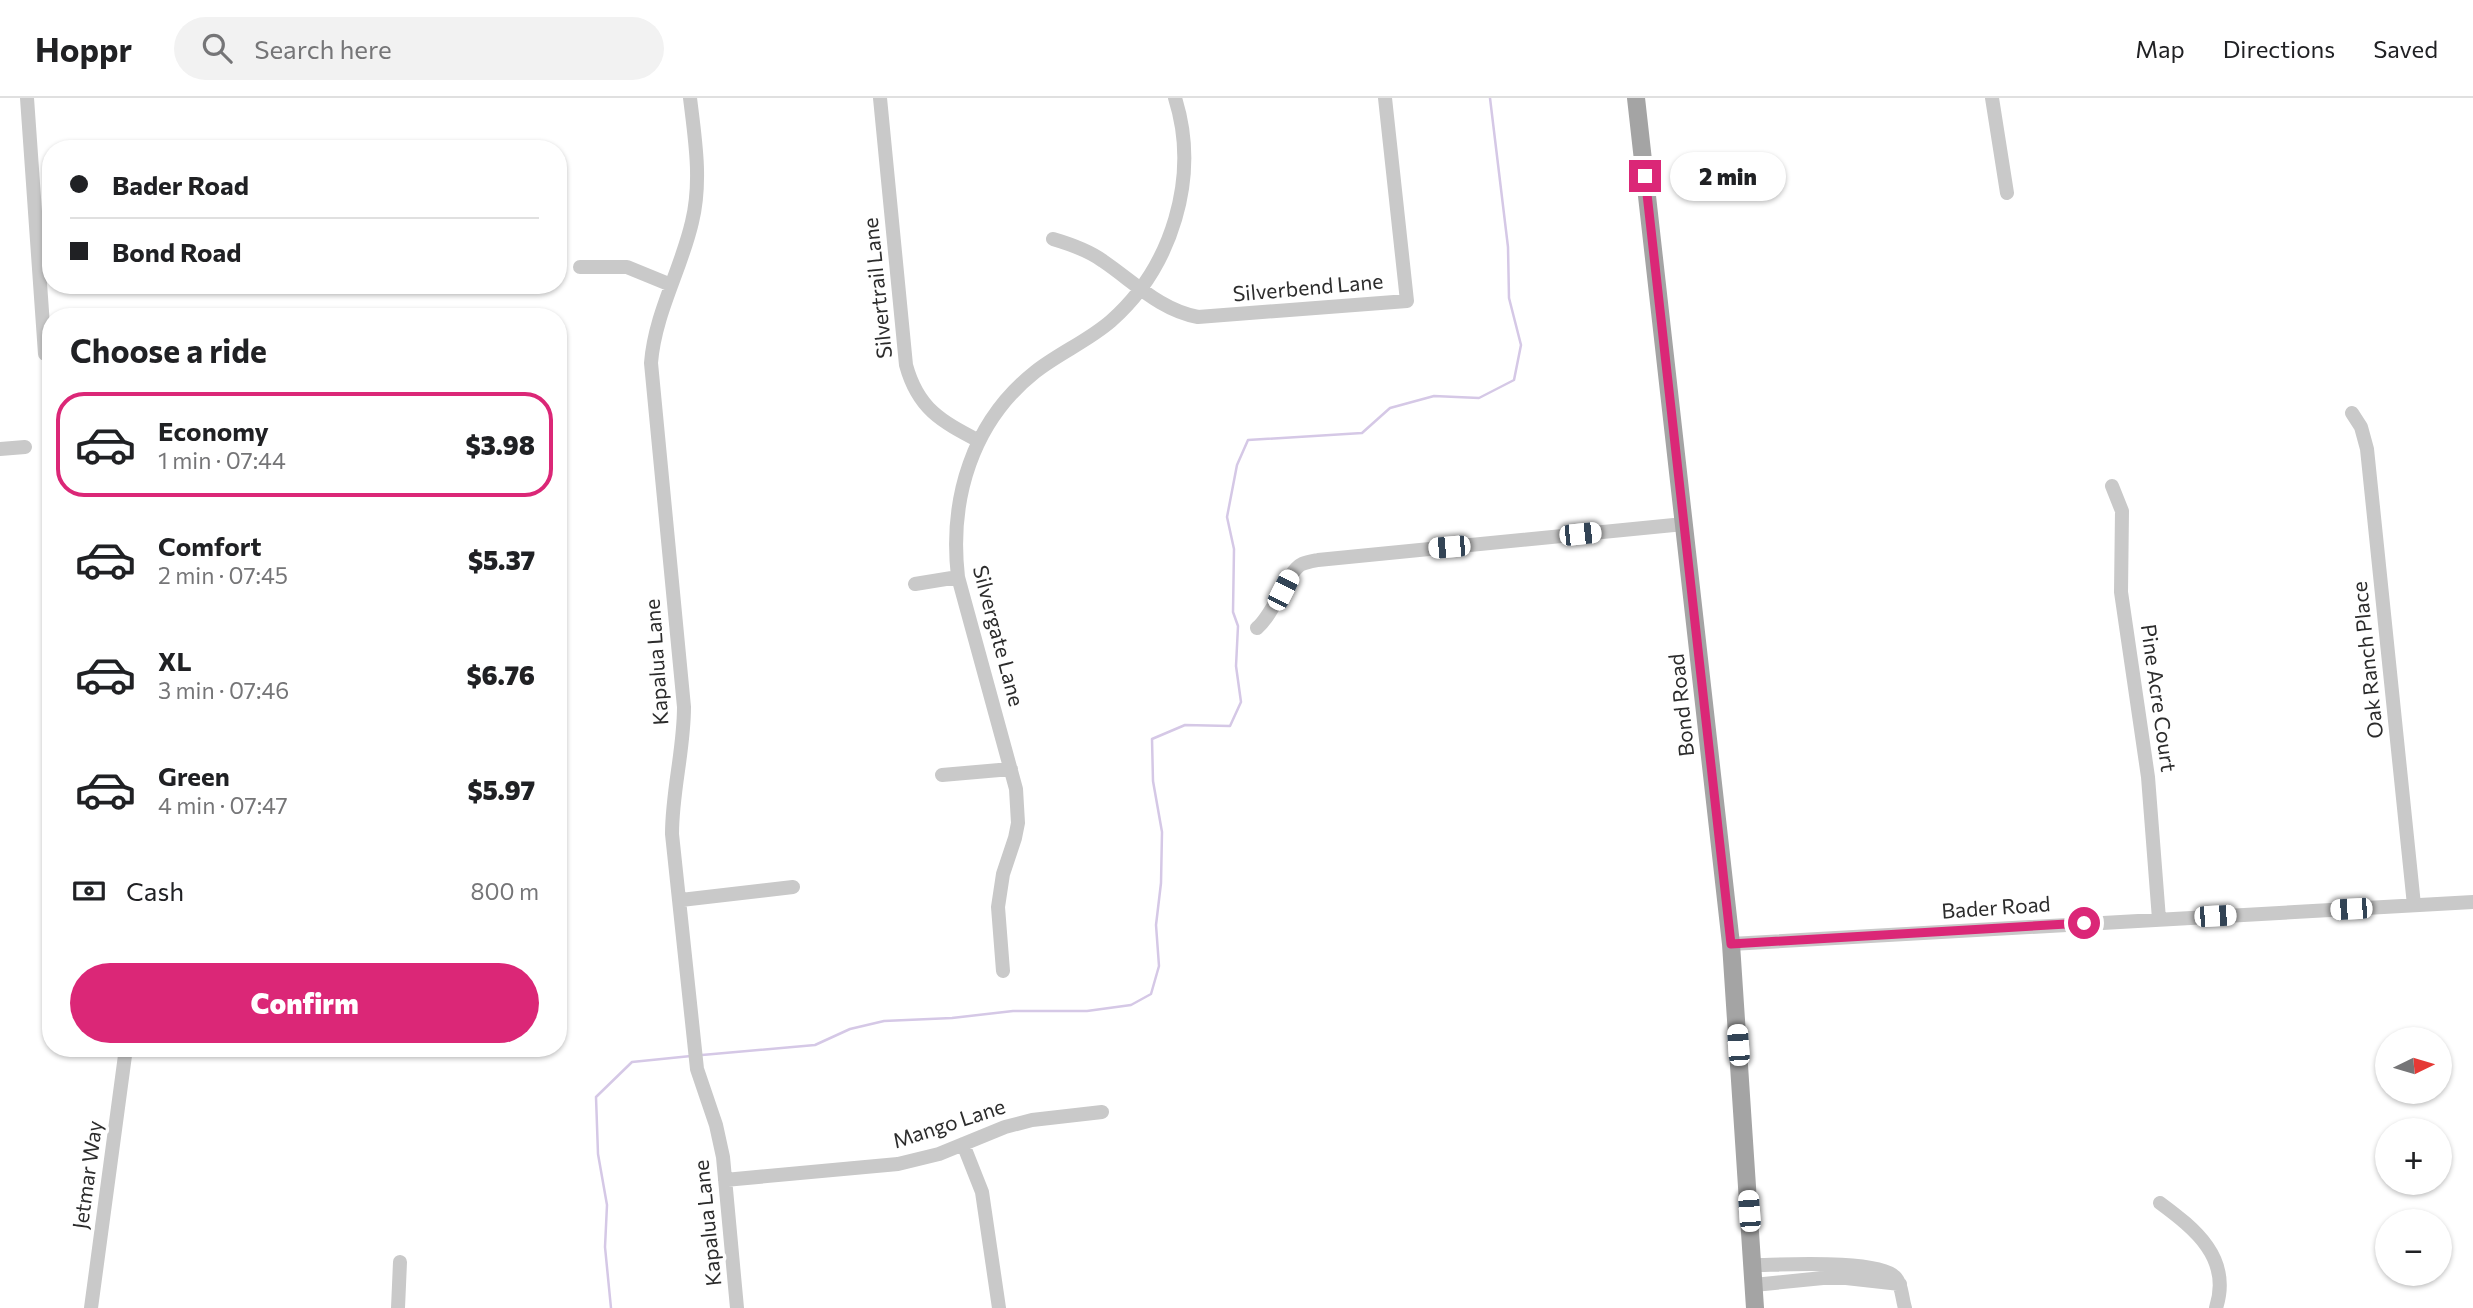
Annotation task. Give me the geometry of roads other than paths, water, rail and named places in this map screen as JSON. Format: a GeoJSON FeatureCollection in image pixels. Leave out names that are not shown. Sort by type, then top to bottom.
{"type":"FeatureCollection","features":[{"type":"Feature","properties":{"kind":"main road","name":"Bond Road"},"geometry":{"type":"LineString","coordinates":[[1636,98],[1731,944],[1755,1308]]}},
{"type":"Feature","properties":{"kind":"street"},"geometry":{"type":"LineString","coordinates":[[27,98],[42,311]]}},
{"type":"Feature","properties":{"kind":"street","name":"Kapalua Lane"},"geometry":{"type":"LineString","coordinates":[[690,98],[697,159],[696,202],[686,245],[657,324],[651,363],[684,707],[681,755],[672,810],[672,834],[697,1069],[716,1125],[725,1180],[737,1308]]}},
{"type":"Feature","properties":{"kind":"street","name":"Silvertrail Lane"},"geometry":{"type":"LineString","coordinates":[[880,98],[906,365],[910,380],[921,400],[936,417],[979,441]]}},
{"type":"Feature","properties":{"kind":"street","name":"Silvergate Lane"},"geometry":{"type":"LineString","coordinates":[[1003,971],[999,899],[1003,874],[1015,838],[1018,815],[1016,789],[958,576],[958,504],[968,465],[997,412],[1021,384],[1101,329],[1126,307],[1160,258],[1170,237],[1181,198],[1184,153],[1182,127],[1175,98]]}},
{"type":"Feature","properties":{"kind":"street","name":"Silverbend Lane"},"geometry":{"type":"LineString","coordinates":[[1141,289],[1171,309],[1198,317],[1407,301],[1385,98]]}},
{"type":"Feature","properties":{"kind":"street"},"geometry":{"type":"LineString","coordinates":[[1992,98],[2007,193]]}},
{"type":"Feature","properties":{"kind":"street"},"geometry":{"type":"LineString","coordinates":[[1053,239],[1102,260],[1141,289]]}},
{"type":"Feature","properties":{"kind":"street"},"geometry":{"type":"LineString","coordinates":[[580,267],[627,267],[671,285]]}},
{"type":"Feature","properties":{"kind":"street","name":"Oak Ranch Place"},"geometry":{"type":"LineString","coordinates":[[2352,413],[2361,427],[2367,449],[2414,905]]}},
{"type":"Feature","properties":{"kind":"street"},"geometry":{"type":"LineString","coordinates":[[0,449],[25,447]]}},
{"type":"Feature","properties":{"kind":"street","name":"Pine Acre Court"},"geometry":{"type":"LineString","coordinates":[[2112,486],[2122,511],[2122,592],[2148,777],[2160,919]]}},
{"type":"Feature","properties":{"kind":"street"},"geometry":{"type":"LineString","coordinates":[[1257,628],[1267,620],[1299,565],[1318,560],[1684,524]]}},
{"type":"Feature","properties":{"kind":"street"},"geometry":{"type":"LineString","coordinates":[[915,584],[958,576]]}},
{"type":"Feature","properties":{"kind":"street"},"geometry":{"type":"LineString","coordinates":[[942,775],[1011,769]]}},
{"type":"Feature","properties":{"kind":"street"},"geometry":{"type":"LineString","coordinates":[[681,900],[793,887]]}},
{"type":"Feature","properties":{"kind":"street","name":"Bader Road"},"geometry":{"type":"LineString","coordinates":[[1731,944],[2473,902]]}},
{"type":"Feature","properties":{"kind":"street","name":"Jetmar Way"},"geometry":{"type":"LineString","coordinates":[[91,1308],[124,1057]]}},
{"type":"Feature","properties":{"kind":"street","name":"Mango Lane"},"geometry":{"type":"LineString","coordinates":[[725,1180],[898,1164],[939,1154],[1005,1127],[1032,1120],[1102,1112]]}},
{"type":"Feature","properties":{"kind":"street"},"geometry":{"type":"LineString","coordinates":[[963,1144],[982,1192],[999,1308]]}},
{"type":"Feature","properties":{"kind":"street"},"geometry":{"type":"LineString","coordinates":[[2160,1203],[2202,1237],[2210,1250],[2219,1277],[2220,1297],[2216,1308]]}},
{"type":"Feature","properties":{"kind":"street"},"geometry":{"type":"LineString","coordinates":[[398,1308],[400,1262]]}},
{"type":"Feature","properties":{"kind":"street"},"geometry":{"type":"LineString","coordinates":[[1753,1265],[1844,1264],[1886,1272],[1894,1275],[1900,1284],[1905,1308]]}},
{"type":"Feature","properties":{"kind":"street"},"geometry":{"type":"LineString","coordinates":[[1754,1285],[1823,1278],[1900,1284]]}},
{"type":"Feature","properties":{"kind":"waterway"},"geometry":{"type":"LineString","coordinates":[[702,1055],[815,1045],[850,1029],[884,1021],[952,1018],[1013,1011],[1087,1011],[1131,1005],[1151,994],[1159,966],[1156,925],[1161,883],[1162,832],[1153,781],[1152,739],[1185,725],[1230,726],[1241,702],[1236,666],[1238,626],[1233,612],[1234,549],[1227,517],[1237,465],[1248,440],[1362,433],[1390,408],[1434,396],[1479,398],[1514,380],[1521,345],[1509,298],[1508,247],[1490,98]]}},
{"type":"Feature","properties":{"kind":"waterway"},"geometry":{"type":"LineString","coordinates":[[611,1308],[605,1247],[607,1205],[598,1154],[596,1097],[632,1062],[691,1056]]}}]}
